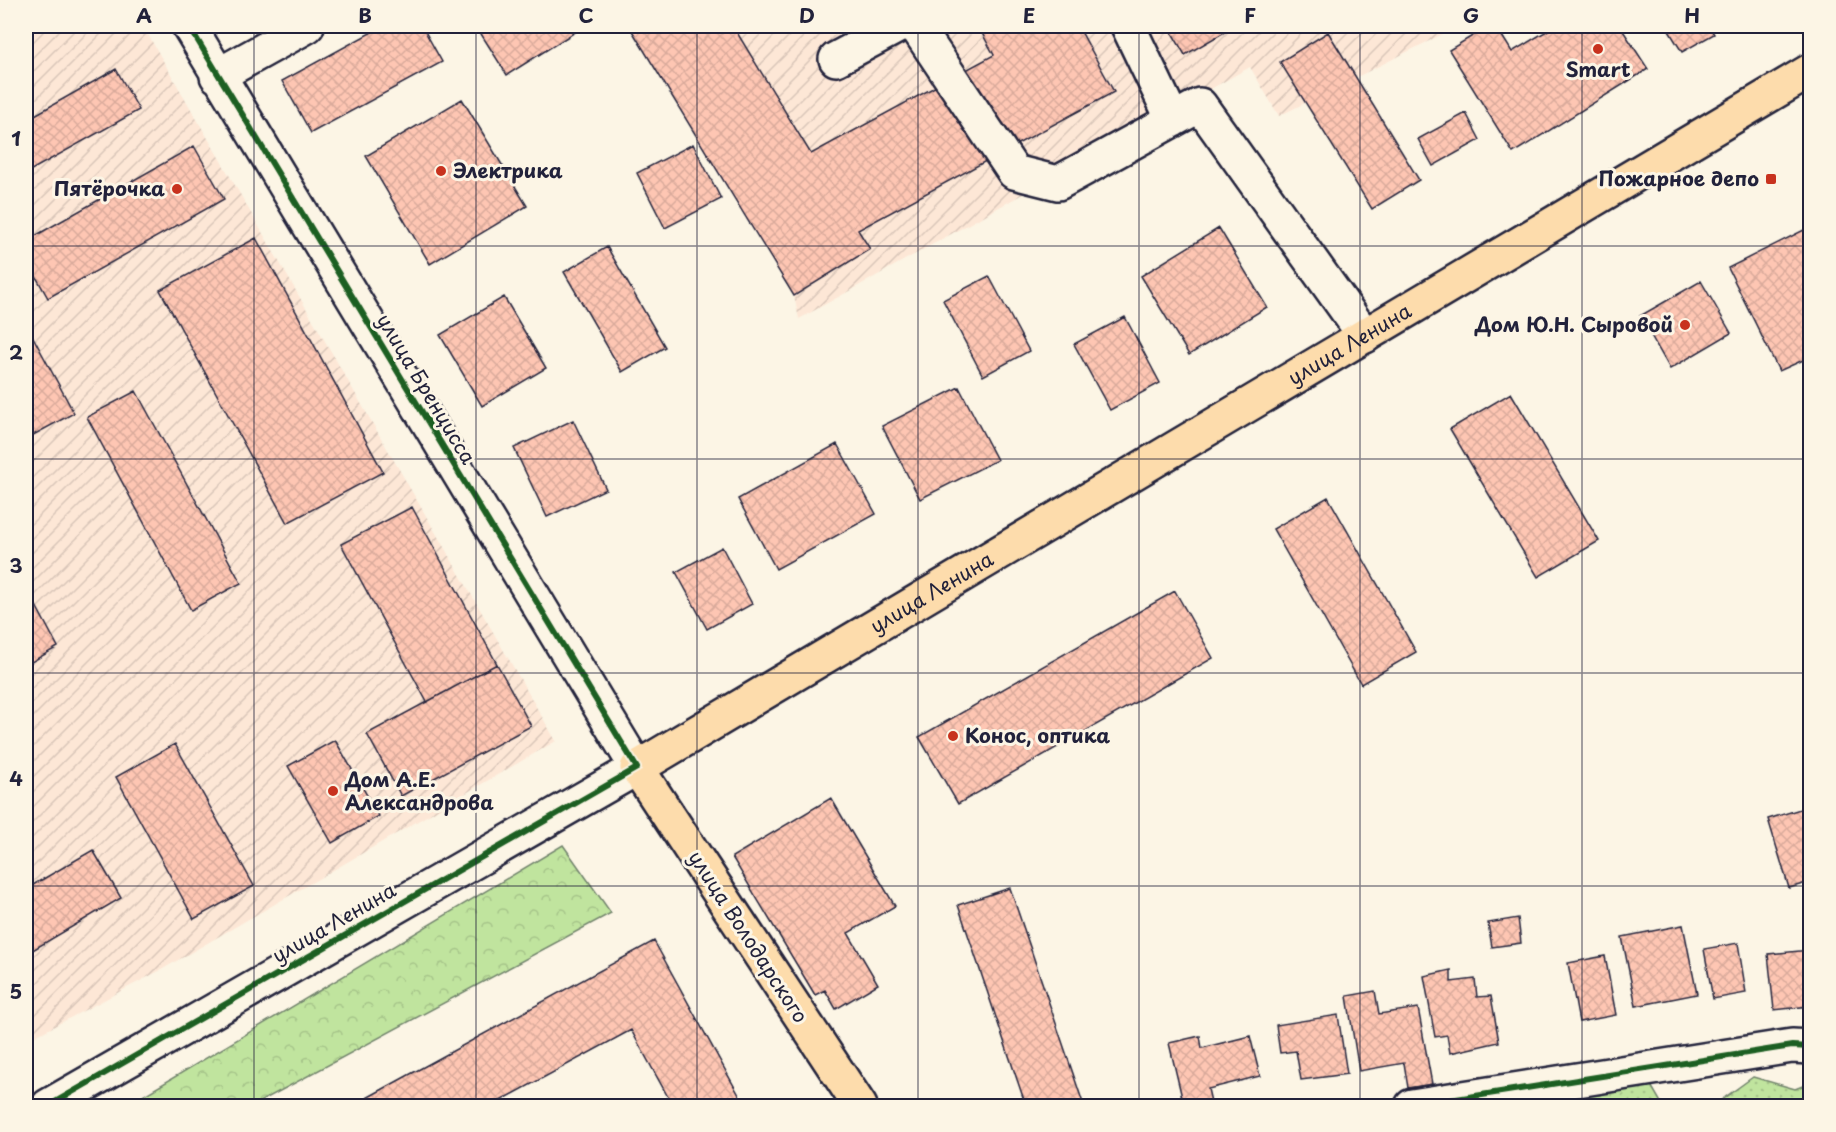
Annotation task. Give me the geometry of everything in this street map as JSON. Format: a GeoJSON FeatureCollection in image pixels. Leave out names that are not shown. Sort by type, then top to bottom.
{"type":"FeatureCollection","features":[{"type":"Feature","properties":{"kind":"main road","name":"улица Ленина"},"geometry":{"type":"LineString","coordinates":[[637,768],[1810,70]]}},
{"type":"Feature","properties":{"kind":"main road","name":"улица Володарского"},"geometry":{"type":"LineString","coordinates":[[637,768],[860,1107]]}},
{"type":"Feature","properties":{"kind":"street","name":"улица Бренцисса"},"geometry":{"type":"LineString","coordinates":[[189,26],[217,76],[637,768]]}},
{"type":"Feature","properties":{"kind":"street"},"geometry":{"type":"LineString","coordinates":[[217,76],[307,26]]}},
{"type":"Feature","properties":{"kind":"street"},"geometry":{"type":"LineString","coordinates":[[836,59],[898,26]]}},
{"type":"Feature","properties":{"kind":"street"},"geometry":{"type":"LineString","coordinates":[[916,26],[1014,172],[1058,183],[1200,105],[1365,336]]}},
{"type":"Feature","properties":{"kind":"street"},"geometry":{"type":"LineString","coordinates":[[1128,26],[1173,120]]}},
{"type":"Feature","properties":{"kind":"street","name":"улица Ленина"},"geometry":{"type":"LineString","coordinates":[[48,1107],[637,768]]}},
{"type":"Feature","properties":{"kind":"street"},"geometry":{"type":"LineString","coordinates":[[1412,1107],[1770,1049],[1810,1047]]}},
{"type":"Feature","properties":{"kind":"shaded area"},"geometry":{"type":"Polygon","coordinates":[[[26,26],[143,26],[556,741],[161,970],[26,1041],[26,26]]]}},
{"type":"Feature","properties":{"kind":"shaded area"},"geometry":{"type":"Polygon","coordinates":[[[637,26],[1459,26],[1279,116],[1250,67],[799,319],[794,296],[631,29],[637,26]]]}},
{"type":"Feature","properties":{"kind":"green space"},"geometry":{"type":"Polygon","coordinates":[[[563,845],[611,913],[252,1106],[126,1106],[563,845]]]}},
{"type":"Feature","properties":{"kind":"green space"},"geometry":{"type":"Polygon","coordinates":[[[1645,1075],[1663,1106],[1501,1106],[1645,1075]]]}},
{"type":"Feature","properties":{"kind":"green space"},"geometry":{"type":"Polygon","coordinates":[[[1753,1077],[1795,1089],[1810,1083],[1810,1106],[1713,1106],[1753,1077]]]}},
{"type":"Feature","properties":{"kind":"building"},"geometry":{"type":"Polygon","coordinates":[[[383,26],[422,26],[442,62],[311,133],[282,81],[383,26]]]}},
{"type":"Feature","properties":{"kind":"building"},"geometry":{"type":"Polygon","coordinates":[[[476,26],[582,26],[583,27],[507,75],[476,26]]]}},
{"type":"Feature","properties":{"kind":"building"},"geometry":{"type":"Polygon","coordinates":[[[637,26],[733,26],[811,154],[994,55],[978,26],[1078,26],[1114,92],[858,230],[870,249],[794,296],[631,29],[637,26]]]}},
{"type":"Feature","properties":{"kind":"building"},"geometry":{"type":"Polygon","coordinates":[[[1168,26],[1235,26],[1185,55],[1168,26]]]}},
{"type":"Feature","properties":{"kind":"building"},"geometry":{"type":"Polygon","coordinates":[[[1489,26],[1496,26],[1512,52],[1555,26],[1620,26],[1648,69],[1513,153],[1449,50],[1489,26]]]}},
{"type":"Feature","properties":{"kind":"building"},"geometry":{"type":"Polygon","coordinates":[[[1666,26],[1709,26],[1714,34],[1682,52],[1666,26]]]}},
{"type":"Feature","properties":{"kind":"building"},"geometry":{"type":"Polygon","coordinates":[[[1328,32],[1419,180],[1372,209],[1280,62],[1328,32]]]}},
{"type":"Feature","properties":{"kind":"building"},"geometry":{"type":"Polygon","coordinates":[[[116,69],[139,110],[26,173],[26,120],[116,69]]]}},
{"type":"Feature","properties":{"kind":"building"},"geometry":{"type":"Polygon","coordinates":[[[462,99],[527,206],[430,264],[366,156],[462,99]]]}},
{"type":"Feature","properties":{"kind":"building"},"geometry":{"type":"Polygon","coordinates":[[[1466,113],[1480,140],[1433,166],[1418,139],[1466,113]]]}},
{"type":"Feature","properties":{"kind":"building"},"geometry":{"type":"Polygon","coordinates":[[[693,144],[721,199],[665,228],[637,173],[693,144]]]}},
{"type":"Feature","properties":{"kind":"building"},"geometry":{"type":"Polygon","coordinates":[[[194,146],[224,199],[48,298],[26,259],[26,241],[194,146]]]}},
{"type":"Feature","properties":{"kind":"building"},"geometry":{"type":"Polygon","coordinates":[[[1810,227],[1810,357],[1779,371],[1728,268],[1810,227]]]}},
{"type":"Feature","properties":{"kind":"building"},"geometry":{"type":"Polygon","coordinates":[[[1219,228],[1267,307],[1189,355],[1141,276],[1219,228]]]}},
{"type":"Feature","properties":{"kind":"building"},"geometry":{"type":"Polygon","coordinates":[[[256,238],[383,472],[287,523],[160,290],[256,238]]]}},
{"type":"Feature","properties":{"kind":"building"},"geometry":{"type":"Polygon","coordinates":[[[607,247],[665,347],[622,372],[564,272],[607,247]]]}},
{"type":"Feature","properties":{"kind":"building"},"geometry":{"type":"Polygon","coordinates":[[[989,276],[1029,351],[983,376],[943,300],[989,276]]]}},
{"type":"Feature","properties":{"kind":"building","name":"Дом Ю.Н. Сыровой"},"geometry":{"type":"Polygon","coordinates":[[[1701,281],[1731,333],[1670,369],[1640,316],[1701,281]]]}},
{"type":"Feature","properties":{"kind":"building"},"geometry":{"type":"Polygon","coordinates":[[[504,297],[546,368],[482,406],[440,335],[504,297]]]}},
{"type":"Feature","properties":{"kind":"building"},"geometry":{"type":"Polygon","coordinates":[[[1125,317],[1160,383],[1110,410],[1074,344],[1125,317]]]}},
{"type":"Feature","properties":{"kind":"building"},"geometry":{"type":"Polygon","coordinates":[[[26,324],[74,413],[26,439],[26,324]]]}},
{"type":"Feature","properties":{"kind":"building"},"geometry":{"type":"Polygon","coordinates":[[[959,387],[997,460],[920,499],[882,426],[959,387]]]}},
{"type":"Feature","properties":{"kind":"building"},"geometry":{"type":"Polygon","coordinates":[[[136,391],[241,583],[191,610],[87,417],[136,391]]]}},
{"type":"Feature","properties":{"kind":"building"},"geometry":{"type":"Polygon","coordinates":[[[1511,393],[1599,541],[1538,577],[1450,429],[1511,393]]]}},
{"type":"Feature","properties":{"kind":"building"},"geometry":{"type":"Polygon","coordinates":[[[573,420],[606,489],[547,517],[514,448],[573,420]]]}},
{"type":"Feature","properties":{"kind":"building"},"geometry":{"type":"Polygon","coordinates":[[[837,444],[876,514],[776,569],[738,499],[837,444]]]}},
{"type":"Feature","properties":{"kind":"building"},"geometry":{"type":"Polygon","coordinates":[[[1328,497],[1416,652],[1361,684],[1273,529],[1328,497]]]}},
{"type":"Feature","properties":{"kind":"building"},"geometry":{"type":"Polygon","coordinates":[[[412,507],[497,664],[427,702],[341,544],[412,507]]]}},
{"type":"Feature","properties":{"kind":"building"},"geometry":{"type":"Polygon","coordinates":[[[722,547],[752,604],[707,629],[676,572],[722,547]]]}},
{"type":"Feature","properties":{"kind":"building"},"geometry":{"type":"Polygon","coordinates":[[[26,587],[58,647],[26,665],[26,587]]]}},
{"type":"Feature","properties":{"kind":"building"},"geometry":{"type":"Polygon","coordinates":[[[1175,591],[1213,658],[958,804],[919,737],[1175,591]]]}},
{"type":"Feature","properties":{"kind":"building"},"geometry":{"type":"Polygon","coordinates":[[[497,664],[531,726],[401,796],[367,734],[497,664]]]}},
{"type":"Feature","properties":{"kind":"building","name":"Дом А.Е. Александрова"},"geometry":{"type":"Polygon","coordinates":[[[335,740],[379,816],[332,843],[288,766],[335,740]]]}},
{"type":"Feature","properties":{"kind":"building"},"geometry":{"type":"Polygon","coordinates":[[[175,744],[254,886],[194,919],[116,777],[175,744]]]}},
{"type":"Feature","properties":{"kind":"building"},"geometry":{"type":"Polygon","coordinates":[[[831,798],[895,906],[848,933],[878,984],[836,1009],[825,990],[815,995],[732,857],[831,798]]]}},
{"type":"Feature","properties":{"kind":"building"},"geometry":{"type":"Polygon","coordinates":[[[1810,806],[1810,882],[1789,888],[1768,819],[1810,806]]]}},
{"type":"Feature","properties":{"kind":"building"},"geometry":{"type":"Polygon","coordinates":[[[93,850],[121,898],[26,954],[26,889],[93,850]]]}},
{"type":"Feature","properties":{"kind":"building"},"geometry":{"type":"Polygon","coordinates":[[[1010,888],[1084,1106],[1026,1106],[958,905],[1010,888]]]}},
{"type":"Feature","properties":{"kind":"building"},"geometry":{"type":"Polygon","coordinates":[[[1518,918],[1521,943],[1492,947],[1488,923],[1518,918]]]}},
{"type":"Feature","properties":{"kind":"building"},"geometry":{"type":"Polygon","coordinates":[[[1683,925],[1697,994],[1636,1006],[1622,937],[1683,925]]]}},
{"type":"Feature","properties":{"kind":"building"},"geometry":{"type":"Polygon","coordinates":[[[654,941],[745,1106],[673,1106],[631,1030],[491,1106],[352,1106],[654,941]]]}},
{"type":"Feature","properties":{"kind":"building"},"geometry":{"type":"Polygon","coordinates":[[[1738,943],[1746,993],[1713,999],[1704,949],[1738,943]]]}},
{"type":"Feature","properties":{"kind":"building"},"geometry":{"type":"Polygon","coordinates":[[[1810,950],[1810,1006],[1774,1010],[1768,954],[1810,950]]]}},
{"type":"Feature","properties":{"kind":"building"},"geometry":{"type":"Polygon","coordinates":[[[1605,956],[1616,1015],[1579,1022],[1568,963],[1605,956]]]}},
{"type":"Feature","properties":{"kind":"building"},"geometry":{"type":"Polygon","coordinates":[[[1451,970],[1451,982],[1475,979],[1477,997],[1491,996],[1499,1042],[1450,1053],[1447,1035],[1435,1037],[1424,976],[1451,970]]]}},
{"type":"Feature","properties":{"kind":"building"},"geometry":{"type":"Polygon","coordinates":[[[26,988],[34,1004],[26,1009],[26,988]]]}},
{"type":"Feature","properties":{"kind":"building"},"geometry":{"type":"Polygon","coordinates":[[[1375,991],[1379,1014],[1418,1008],[1432,1084],[1408,1088],[1404,1063],[1359,1071],[1347,996],[1375,991]]]}},
{"type":"Feature","properties":{"kind":"building"},"geometry":{"type":"Polygon","coordinates":[[[1338,1015],[1347,1074],[1301,1080],[1296,1051],[1280,1053],[1276,1025],[1338,1015]]]}},
{"type":"Feature","properties":{"kind":"building"},"geometry":{"type":"Polygon","coordinates":[[[1200,1036],[1202,1048],[1250,1036],[1260,1076],[1208,1089],[1212,1106],[1184,1106],[1169,1043],[1200,1036]]]}},
{"type":"Feature","properties":{"kind":"cycle path"},"geometry":{"type":"LineString","coordinates":[[48,1106],[637,768],[189,26]]}},
{"type":"Feature","properties":{"kind":"cycle path"},"geometry":{"type":"LineString","coordinates":[[1412,1106],[1792,1046],[1810,1047]]}},
{"type":"Feature","properties":{"kind":"place","name":"Smart"},"geometry":{"type":"Point","coordinates":[1598,49]}},
{"type":"Feature","properties":{"kind":"place","name":"Электрика"},"geometry":{"type":"Point","coordinates":[441,171]}},
{"type":"Feature","properties":{"kind":"place","name":"Пожарное депо"},"geometry":{"type":"Point","coordinates":[1771,179]}},
{"type":"Feature","properties":{"kind":"place","name":"Пятёрочка"},"geometry":{"type":"Point","coordinates":[177,189]}},
{"type":"Feature","properties":{"kind":"place","name":"Дом Ю.Н. Сыровой"},"geometry":{"type":"Point","coordinates":[1685,325]}},
{"type":"Feature","properties":{"kind":"place","name":"Конос, оптика"},"geometry":{"type":"Point","coordinates":[953,736]}},
{"type":"Feature","properties":{"kind":"place","name":"Дом А.Е. Александрова"},"geometry":{"type":"Point","coordinates":[333,791]}}]}
